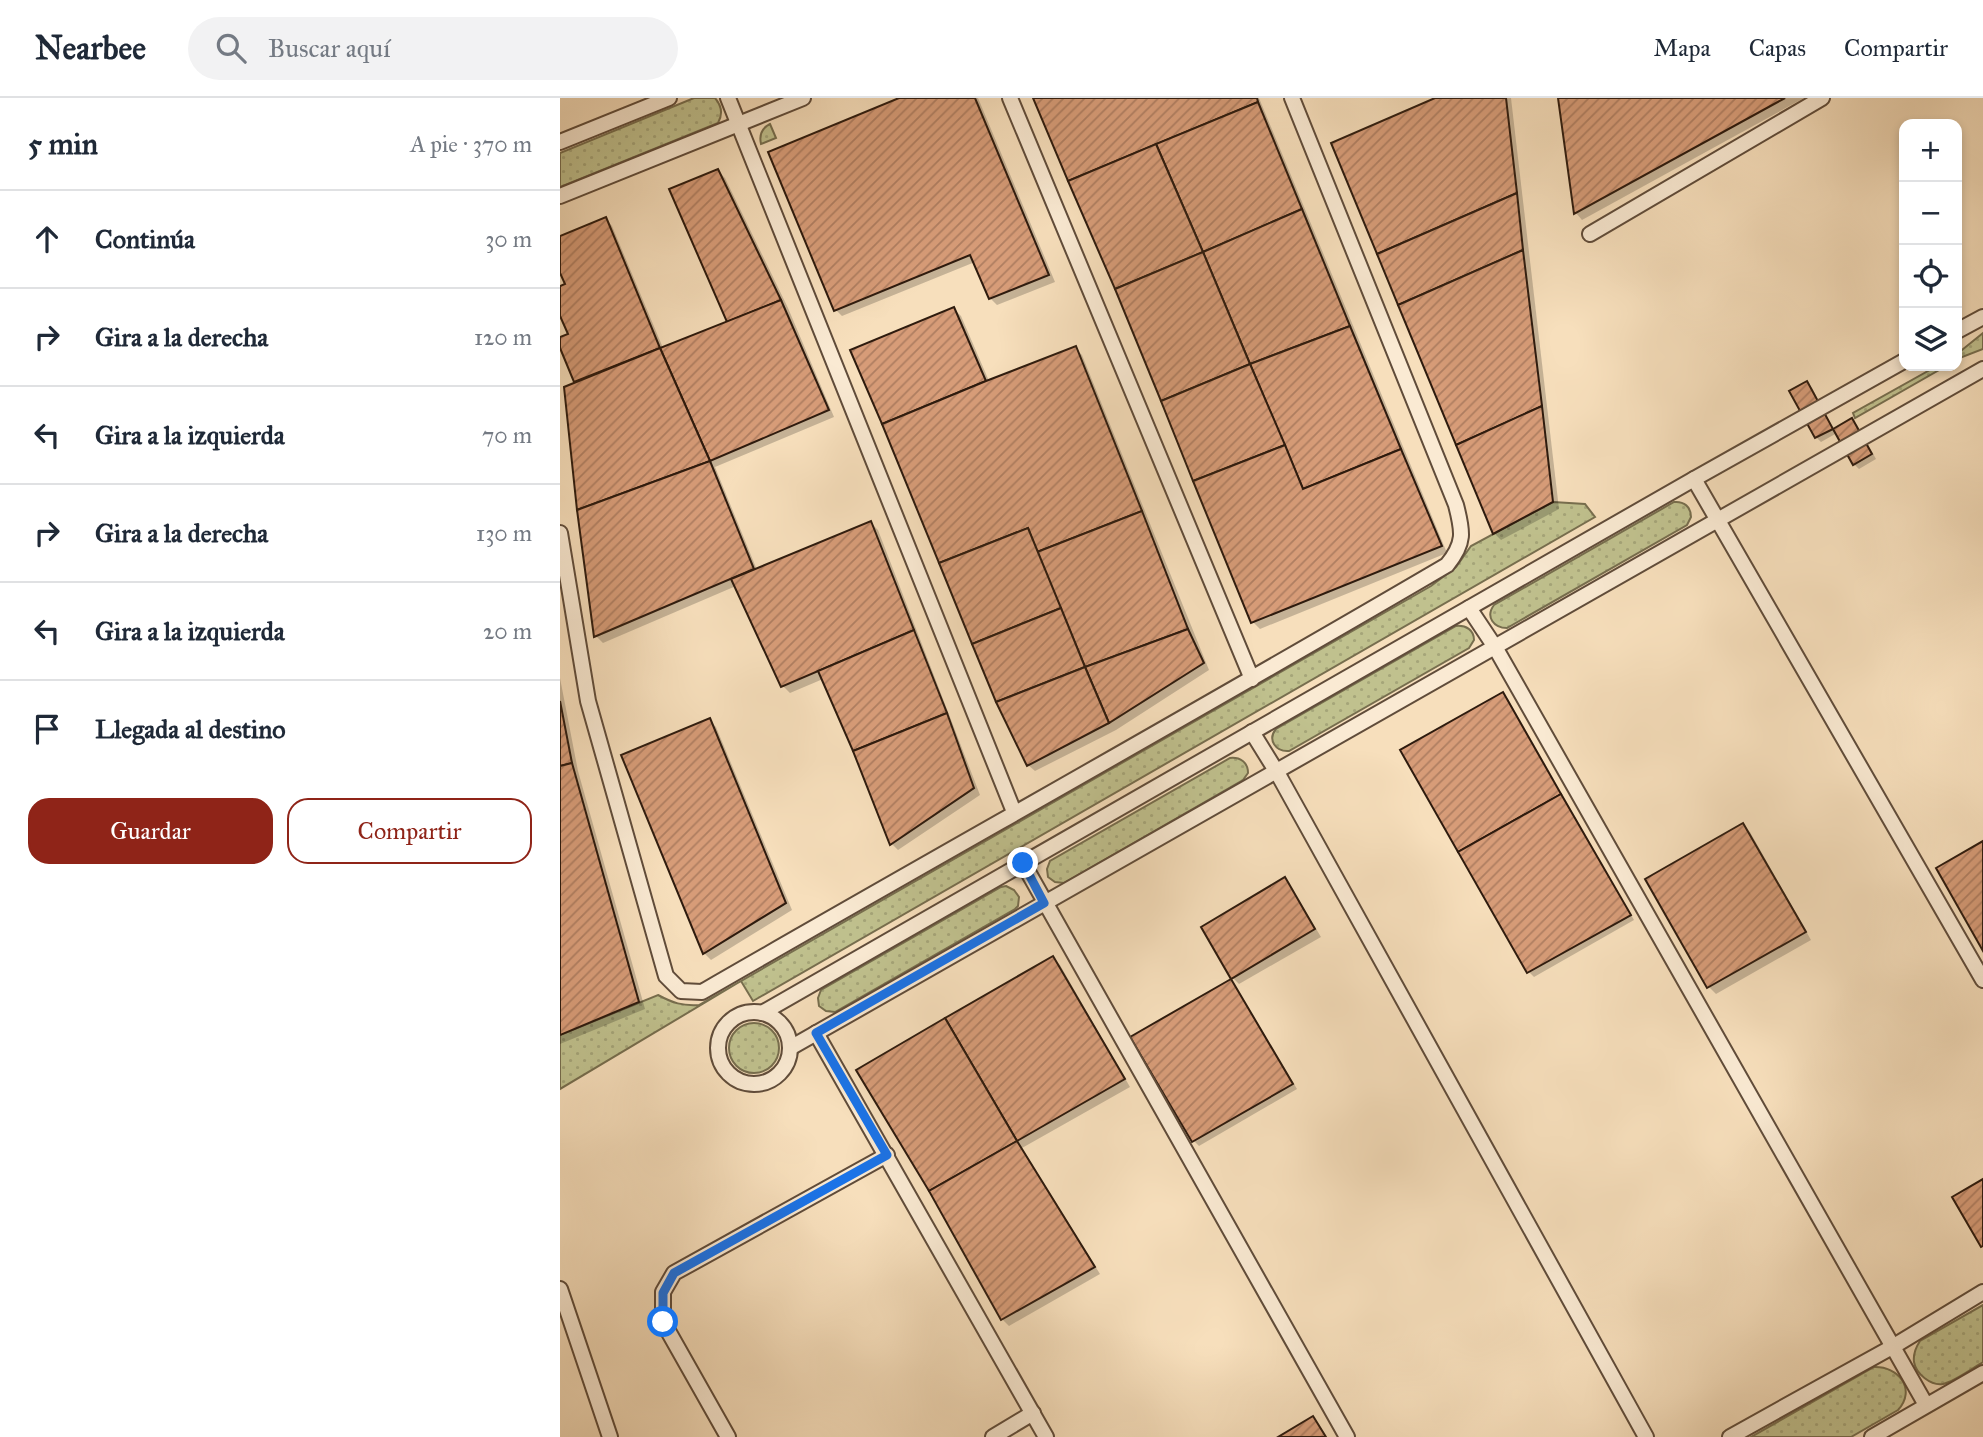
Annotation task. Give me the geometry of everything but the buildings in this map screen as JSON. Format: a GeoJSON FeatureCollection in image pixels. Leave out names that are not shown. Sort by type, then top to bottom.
{"type":"FeatureCollection","features":[{"type":"Feature","properties":{"kind":"lane"},"geometry":{"type":"LineString","coordinates":[[560,142],[669,98]]}},
{"type":"Feature","properties":{"kind":"lane"},"geometry":{"type":"LineString","coordinates":[[728,98],[1014,812]]}},
{"type":"Feature","properties":{"kind":"lane"},"geometry":{"type":"LineString","coordinates":[[560,196],[803,98]]}},
{"type":"Feature","properties":{"kind":"lane"},"geometry":{"type":"LineString","coordinates":[[1010,98],[1252,679]]}},
{"type":"Feature","properties":{"kind":"lane"},"geometry":{"type":"LineString","coordinates":[[560,533],[588,701],[666,975],[681,991],[702,992],[1447,565],[1462,539],[1456,505],[1292,98]]}},
{"type":"Feature","properties":{"kind":"lane"},"geometry":{"type":"LineString","coordinates":[[1590,234],[1822,98]]}},
{"type":"Feature","properties":{"kind":"lane"},"geometry":{"type":"LineString","coordinates":[[1962,328],[1983,317]]}},
{"type":"Feature","properties":{"kind":"lane"},"geometry":{"type":"LineString","coordinates":[[762,1013],[1899,364]]}},
{"type":"Feature","properties":{"kind":"lane"},"geometry":{"type":"LineString","coordinates":[[790,1048],[1983,369]]}},
{"type":"Feature","properties":{"kind":"lane"},"geometry":{"type":"LineString","coordinates":[[1694,479],[1983,980]]}},
{"type":"Feature","properties":{"kind":"lane"},"geometry":{"type":"LineString","coordinates":[[1469,608],[1495,647],[1926,1405]]}},
{"type":"Feature","properties":{"kind":"lane"},"geometry":{"type":"LineString","coordinates":[[1252,732],[1646,1437]]}},
{"type":"Feature","properties":{"kind":"lane"},"geometry":{"type":"LineString","coordinates":[[1023,863],[1347,1437]]}},
{"type":"Feature","properties":{"kind":"lane"},"geometry":{"type":"LineString","coordinates":[[762,1013],[781,1025],[788,1036],[788,1060],[782,1071],[773,1079],[749,1084],[727,1073],[718,1052],[719,1041],[722,1030],[739,1015],[762,1013]]}},
{"type":"Feature","properties":{"kind":"lane"},"geometry":{"type":"LineString","coordinates":[[816,1033],[1046,1437]]}},
{"type":"Feature","properties":{"kind":"lane"},"geometry":{"type":"LineString","coordinates":[[728,1437],[663,1322],[663,1293],[674,1273],[887,1155]]}},
{"type":"Feature","properties":{"kind":"lane"},"geometry":{"type":"LineString","coordinates":[[560,1289],[611,1437]]}},
{"type":"Feature","properties":{"kind":"lane"},"geometry":{"type":"LineString","coordinates":[[1730,1437],[1894,1346],[1983,1292]]}},
{"type":"Feature","properties":{"kind":"lane"},"geometry":{"type":"LineString","coordinates":[[1872,1437],[1983,1373]]}},
{"type":"Feature","properties":{"kind":"lane"},"geometry":{"type":"LineString","coordinates":[[993,1437],[1032,1413]]}},
{"type":"Feature","properties":{"kind":"green space"},"geometry":{"type":"Polygon","coordinates":[[[694,98],[715,98],[721,110],[718,123],[560,187],[560,153],[694,98]]]}},
{"type":"Feature","properties":{"kind":"green space"},"geometry":{"type":"Polygon","coordinates":[[[770,124],[776,138],[761,144],[762,132],[770,124]]]}},
{"type":"Feature","properties":{"kind":"green space"},"geometry":{"type":"Polygon","coordinates":[[[1983,333],[1983,349],[1962,357],[1962,350],[1983,333]]]}},
{"type":"Feature","properties":{"kind":"green space"},"geometry":{"type":"Polygon","coordinates":[[[1928,371],[1937,371],[1855,418],[1853,413],[1928,371]]]}},
{"type":"Feature","properties":{"kind":"green space"},"geometry":{"type":"Polygon","coordinates":[[[1553,502],[1585,504],[1595,517],[753,1001],[741,981],[560,1089],[560,1035],[658,995],[678,1003],[699,1005],[1431,586],[1456,567],[1471,546],[1553,502]]]}},
{"type":"Feature","properties":{"kind":"green space"},"geometry":{"type":"Polygon","coordinates":[[[1674,502],[1684,504],[1691,513],[1687,525],[1507,628],[1492,621],[1490,614],[1494,605],[1674,502]]]}},
{"type":"Feature","properties":{"kind":"green space"},"geometry":{"type":"Polygon","coordinates":[[[1456,626],[1466,627],[1473,633],[1474,640],[1469,648],[1289,751],[1280,750],[1274,744],[1272,737],[1276,729],[1456,626]]]}},
{"type":"Feature","properties":{"kind":"green space"},"geometry":{"type":"Polygon","coordinates":[[[1230,758],[1240,759],[1247,766],[1248,773],[1243,780],[1064,883],[1055,882],[1048,877],[1050,861],[1230,758]]]}},
{"type":"Feature","properties":{"kind":"green space"},"geometry":{"type":"Polygon","coordinates":[[[1006,886],[1014,890],[1019,897],[1015,909],[835,1012],[826,1011],[819,1006],[821,990],[1006,886]]]}},
{"type":"Feature","properties":{"kind":"green space"},"geometry":{"type":"Polygon","coordinates":[[[754,1023],[772,1030],[779,1048],[772,1066],[754,1073],[736,1066],[729,1048],[736,1030],[754,1023]]]}},
{"type":"Feature","properties":{"kind":"green space"},"geometry":{"type":"Polygon","coordinates":[[[1983,1305],[1983,1362],[1947,1383],[1938,1384],[1925,1378],[1914,1362],[1920,1341],[1983,1305]]]}},
{"type":"Feature","properties":{"kind":"green space"},"geometry":{"type":"Polygon","coordinates":[[[1874,1367],[1891,1370],[1897,1375],[1902,1380],[1906,1394],[1898,1410],[1851,1437],[1751,1437],[1874,1367]]]}},
{"type":"Feature","properties":{"kind":"route"},"geometry":{"type":"LineString","coordinates":[[663,1322],[663,1293],[674,1273],[887,1155],[816,1033],[1044,903],[1023,863]]}}]}
